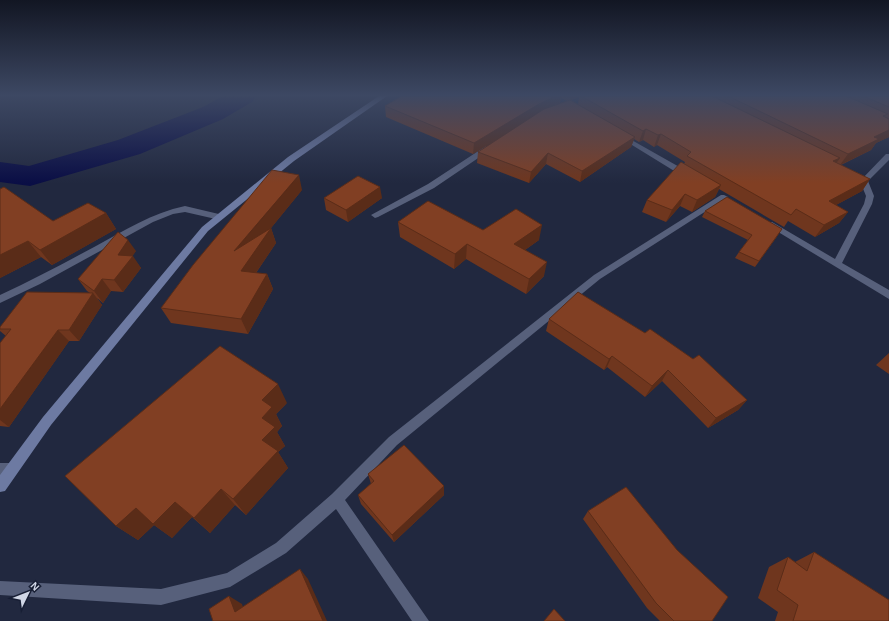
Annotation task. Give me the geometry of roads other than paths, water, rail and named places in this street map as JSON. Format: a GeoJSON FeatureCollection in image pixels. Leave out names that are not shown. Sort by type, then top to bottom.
{"type":"FeatureCollection","features":[{"type":"Feature","properties":{"kind":"street"},"geometry":{"type":"LineString","coordinates":[[0,486],[5,469],[47,421],[205,228],[291,159],[341,125]]}},
{"type":"Feature","properties":{"kind":"street"},"geometry":{"type":"LineString","coordinates":[[610,130],[697,181]]}},
{"type":"Feature","properties":{"kind":"street"},"geometry":{"type":"LineString","coordinates":[[375,215],[431,186],[497,143]]}},
{"type":"Feature","properties":{"kind":"street"},"geometry":{"type":"LineString","coordinates":[[837,264],[868,204],[870,196],[861,180],[889,156]]}},
{"type":"Feature","properties":{"kind":"street"},"geometry":{"type":"LineString","coordinates":[[0,588],[161,597],[230,580],[281,548],[337,499],[393,441],[597,277],[724,197]]}},
{"type":"Feature","properties":{"kind":"street"},"geometry":{"type":"LineString","coordinates":[[0,299],[37,282],[112,240],[157,217],[185,209],[220,217]]}},
{"type":"Feature","properties":{"kind":"street"},"geometry":{"type":"LineString","coordinates":[[764,221],[889,295]]}},
{"type":"Feature","properties":{"kind":"street"},"geometry":{"type":"LineString","coordinates":[[337,499],[421,621]]}},
{"type":"Feature","properties":{"kind":"waterway"},"geometry":{"type":"LineString","coordinates":[[0,172],[30,176],[129,147],[183,125]]}}]}
